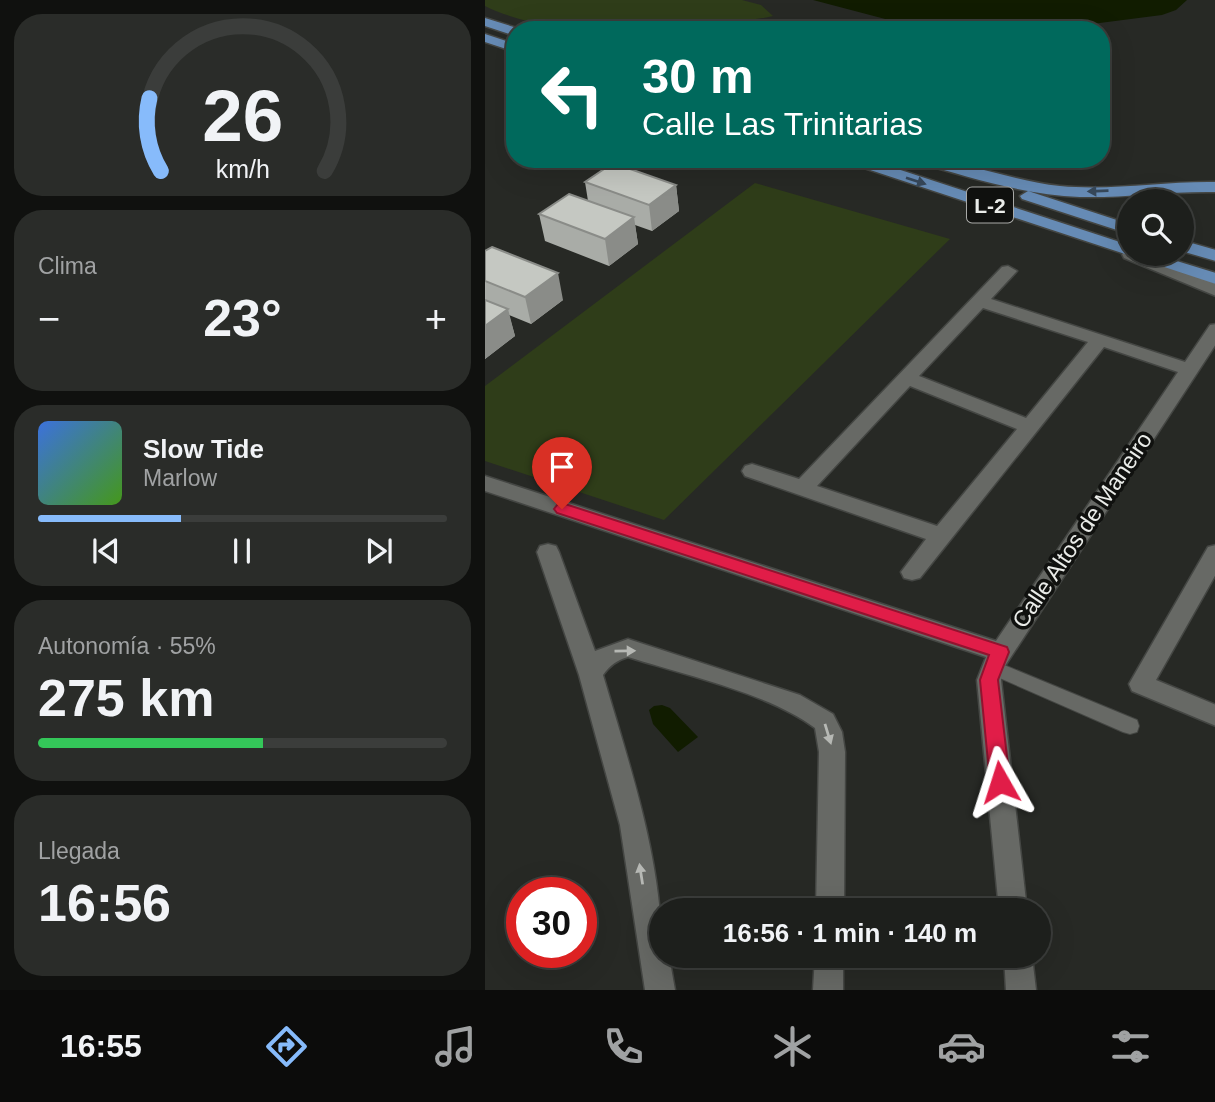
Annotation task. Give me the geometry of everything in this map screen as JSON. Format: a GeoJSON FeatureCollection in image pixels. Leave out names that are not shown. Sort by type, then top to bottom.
{"type":"FeatureCollection","features":[{"type":"Feature","properties":{"kind":"main road"},"geometry":{"type":"LineString","coordinates":[[485,22],[506,29]]}},
{"type":"Feature","properties":{"kind":"main road"},"geometry":{"type":"LineString","coordinates":[[485,38],[506,45]]}},
{"type":"Feature","properties":{"kind":"main road","name":"L-2"},"geometry":{"type":"LineString","coordinates":[[878,168],[1101,242]]}},
{"type":"Feature","properties":{"kind":"main road","name":"L-2"},"geometry":{"type":"LineString","coordinates":[[941,168],[1117,225]]}},
{"type":"Feature","properties":{"kind":"main road"},"geometry":{"type":"LineString","coordinates":[[956,168],[1030,187],[1081,192],[1215,187]]}},
{"type":"Feature","properties":{"kind":"main road"},"geometry":{"type":"LineString","coordinates":[[1194,249],[1215,256]]}},
{"type":"Feature","properties":{"kind":"main road"},"geometry":{"type":"LineString","coordinates":[[1175,266],[1215,279]]}},
{"type":"Feature","properties":{"kind":"street"},"geometry":{"type":"LineString","coordinates":[[1101,242],[1117,248]]}},
{"type":"Feature","properties":{"kind":"street"},"geometry":{"type":"LineString","coordinates":[[1158,266],[1215,291]]}},
{"type":"Feature","properties":{"kind":"street"},"geometry":{"type":"LineString","coordinates":[[804,488],[1008,271]]}},
{"type":"Feature","properties":{"kind":"street"},"geometry":{"type":"LineString","coordinates":[[980,301],[1190,370]]}},
{"type":"Feature","properties":{"kind":"street","name":"Calle Altos de Maneiro"},"geometry":{"type":"LineString","coordinates":[[996,659],[1134,467],[1215,329]]}},
{"type":"Feature","properties":{"kind":"street"},"geometry":{"type":"LineString","coordinates":[[912,572],[1100,340]]}},
{"type":"Feature","properties":{"kind":"street"},"geometry":{"type":"LineString","coordinates":[[909,379],[1029,427]]}},
{"type":"Feature","properties":{"kind":"street"},"geometry":{"type":"LineString","coordinates":[[752,471],[942,536]]}},
{"type":"Feature","properties":{"kind":"street"},"geometry":{"type":"LineString","coordinates":[[485,484],[996,659],[989,680],[1012,898]]}},
{"type":"Feature","properties":{"kind":"street"},"geometry":{"type":"LineString","coordinates":[[548,552],[591,675],[633,825],[660,990]]}},
{"type":"Feature","properties":{"kind":"street"},"geometry":{"type":"LineString","coordinates":[[1215,553],[1141,684],[1215,716]]}},
{"type":"Feature","properties":{"kind":"street"},"geometry":{"type":"LineString","coordinates":[[591,675],[598,661],[609,652],[627,648],[799,704],[824,722],[831,737],[832,752],[830,898]]}},
{"type":"Feature","properties":{"kind":"street"},"geometry":{"type":"LineString","coordinates":[[828,990],[829,968]]}},
{"type":"Feature","properties":{"kind":"street"},"geometry":{"type":"LineString","coordinates":[[1019,968],[1021,990]]}},
{"type":"Feature","properties":{"kind":"lane"},"geometry":{"type":"LineString","coordinates":[[996,659],[1130,726]]}},
{"type":"Feature","properties":{"kind":"shaded area"},"geometry":{"type":"Polygon","coordinates":[[[485,0],[742,0],[761,5],[773,16],[738,20],[526,21],[485,6],[485,0]]]}},
{"type":"Feature","properties":{"kind":"shaded area"},"geometry":{"type":"Polygon","coordinates":[[[813,0],[1187,0],[1176,10],[1162,15],[1110,22],[893,21],[813,0]]]}},
{"type":"Feature","properties":{"kind":"shaded area"},"geometry":{"type":"Polygon","coordinates":[[[755,183],[950,239],[664,520],[485,461],[485,386],[755,183]]]}},
{"type":"Feature","properties":{"kind":"shaded area"},"geometry":{"type":"Polygon","coordinates":[[[662,705],[670,708],[698,737],[678,752],[653,724],[649,710],[662,705]]]}},
{"type":"Feature","properties":{"kind":"building"},"geometry":{"type":"Polygon","coordinates":[[[606,168],[627,168],[676,185],[649,205],[585,182],[606,168]]]}},
{"type":"Feature","properties":{"kind":"building"},"geometry":{"type":"Polygon","coordinates":[[[569,194],[634,217],[605,239],[539,214],[569,194]]]}},
{"type":"Feature","properties":{"kind":"building"},"geometry":{"type":"Polygon","coordinates":[[[492,247],[558,273],[525,297],[485,281],[485,251],[492,247]]]}},
{"type":"Feature","properties":{"kind":"building"},"geometry":{"type":"Polygon","coordinates":[[[485,300],[508,309],[485,326],[485,300]]]}},
{"type":"Feature","properties":{"kind":"route"},"geometry":{"type":"LineString","coordinates":[[562,509],[1000,652],[989,680],[1000,782]]}}]}
